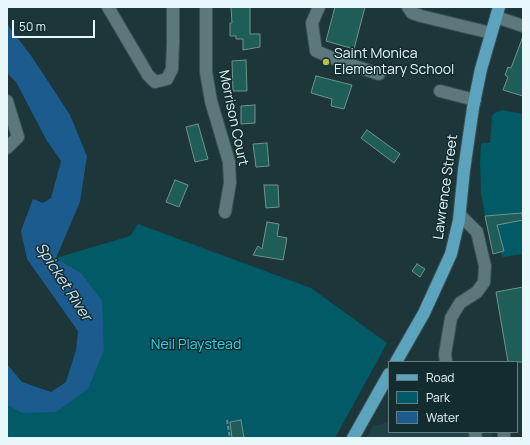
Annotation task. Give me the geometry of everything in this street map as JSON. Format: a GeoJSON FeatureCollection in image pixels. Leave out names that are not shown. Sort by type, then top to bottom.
{"type":"FeatureCollection","features":[{"type":"Feature","properties":{"kind":"main road","name":"Lawrence Street"},"geometry":{"type":"LineString","coordinates":[[397,361],[424,313],[452,254],[460,215],[467,144],[475,100],[497,12]]}},
{"type":"Feature","properties":{"kind":"main road"},"geometry":{"type":"LineString","coordinates":[[353,438],[388,376]]}},
{"type":"Feature","properties":{"kind":"street"},"geometry":{"type":"LineString","coordinates":[[108,7],[148,75],[155,82],[167,79],[172,69],[174,43],[173,7]]}},
{"type":"Feature","properties":{"kind":"street","name":"Morrison Court"},"geometry":{"type":"LineString","coordinates":[[206,7],[206,72],[211,101],[229,162],[230,184],[225,212]]}},
{"type":"Feature","properties":{"kind":"street"},"geometry":{"type":"LineString","coordinates":[[319,7],[312,23],[316,51],[342,62],[379,74]]}},
{"type":"Feature","properties":{"kind":"street"},"geometry":{"type":"LineString","coordinates":[[408,7],[412,13],[421,16],[491,34]]}},
{"type":"Feature","properties":{"kind":"street"},"geometry":{"type":"LineString","coordinates":[[497,12],[523,26]]}},
{"type":"Feature","properties":{"kind":"street"},"geometry":{"type":"LineString","coordinates":[[440,91],[475,100]]}},
{"type":"Feature","properties":{"kind":"street"},"geometry":{"type":"LineString","coordinates":[[7,101],[18,137],[7,148]]}},
{"type":"Feature","properties":{"kind":"street"},"geometry":{"type":"LineString","coordinates":[[446,361],[445,354],[451,318],[460,303],[477,292],[484,282],[485,266],[477,232],[460,215]]}},
{"type":"Feature","properties":{"kind":"path"},"geometry":{"type":"LineString","coordinates":[[227,420],[230,438]]}},
{"type":"Feature","properties":{"kind":"shaded area"},"geometry":{"type":"Polygon","coordinates":[[[388,422],[388,433],[492,433],[492,438],[366,438],[373,426],[388,422]]]}},
{"type":"Feature","properties":{"kind":"green space"},"geometry":{"type":"Polygon","coordinates":[[[502,110],[523,114],[523,254],[503,257],[485,216],[481,194],[480,163],[481,143],[490,143],[492,116],[502,110]]]}},
{"type":"Feature","properties":{"kind":"green space","name":"Neil Playstead"},"geometry":{"type":"Polygon","coordinates":[[[138,224],[311,288],[387,343],[335,438],[7,438],[7,405],[22,413],[88,389],[81,273],[56,258],[130,236],[138,224]]]}},
{"type":"Feature","properties":{"kind":"water","name":"Spicket River"},"geometry":{"type":"Polygon","coordinates":[[[7,24],[32,57],[70,115],[87,156],[80,202],[56,258],[81,273],[102,301],[104,350],[88,389],[56,412],[22,413],[7,405],[7,364],[22,382],[51,392],[66,382],[76,350],[78,331],[27,259],[21,231],[33,199],[43,203],[51,198],[61,161],[47,141],[16,82],[7,73],[7,24]]]}},
{"type":"Feature","properties":{"kind":"building"},"geometry":{"type":"Polygon","coordinates":[[[231,7],[250,7],[250,34],[260,34],[260,47],[243,50],[243,39],[236,39],[236,36],[230,36],[230,23],[232,23],[231,7]]]}},
{"type":"Feature","properties":{"kind":"building"},"geometry":{"type":"Polygon","coordinates":[[[335,7],[365,7],[354,49],[326,41],[335,7]]]}},
{"type":"Feature","properties":{"kind":"building"},"geometry":{"type":"Polygon","coordinates":[[[522,39],[523,96],[503,90],[508,77],[505,75],[508,67],[511,68],[522,39]]]}},
{"type":"Feature","properties":{"kind":"building"},"geometry":{"type":"Polygon","coordinates":[[[246,60],[247,91],[233,91],[232,61],[246,60]]]}},
{"type":"Feature","properties":{"kind":"building"},"geometry":{"type":"Polygon","coordinates":[[[316,76],[352,85],[344,109],[331,106],[332,99],[311,93],[316,76]]]}},
{"type":"Feature","properties":{"kind":"building"},"geometry":{"type":"Polygon","coordinates":[[[255,105],[255,123],[241,124],[241,106],[255,105]]]}},
{"type":"Feature","properties":{"kind":"building"},"geometry":{"type":"Polygon","coordinates":[[[198,124],[208,159],[195,162],[186,127],[198,124]]]}},
{"type":"Feature","properties":{"kind":"building"},"geometry":{"type":"Polygon","coordinates":[[[367,130],[400,154],[394,163],[361,138],[367,130]]]}},
{"type":"Feature","properties":{"kind":"building"},"geometry":{"type":"Polygon","coordinates":[[[267,143],[269,166],[256,167],[253,144],[267,143]]]}},
{"type":"Feature","properties":{"kind":"building"},"geometry":{"type":"Polygon","coordinates":[[[175,180],[188,185],[179,207],[166,202],[175,180]]]}},
{"type":"Feature","properties":{"kind":"building"},"geometry":{"type":"Polygon","coordinates":[[[264,185],[278,185],[279,207],[266,208],[264,185]]]}},
{"type":"Feature","properties":{"kind":"building"},"geometry":{"type":"Polygon","coordinates":[[[522,213],[523,220],[497,225],[504,251],[493,254],[485,216],[522,213]]]}},
{"type":"Feature","properties":{"kind":"building"},"geometry":{"type":"Polygon","coordinates":[[[267,222],[279,224],[277,236],[287,238],[283,260],[253,255],[258,246],[262,249],[267,222]]]}},
{"type":"Feature","properties":{"kind":"building"},"geometry":{"type":"Polygon","coordinates":[[[417,264],[425,269],[420,277],[412,271],[417,264]]]}},
{"type":"Feature","properties":{"kind":"building"},"geometry":{"type":"Polygon","coordinates":[[[523,287],[523,362],[508,361],[496,292],[523,287]]]}},
{"type":"Feature","properties":{"kind":"building"},"geometry":{"type":"Polygon","coordinates":[[[241,420],[244,438],[232,438],[230,422],[241,420]]]}},
{"type":"Feature","properties":{"kind":"place","name":"Saint Monica Elementary School"},"geometry":{"type":"Point","coordinates":[326,62]}}]}
